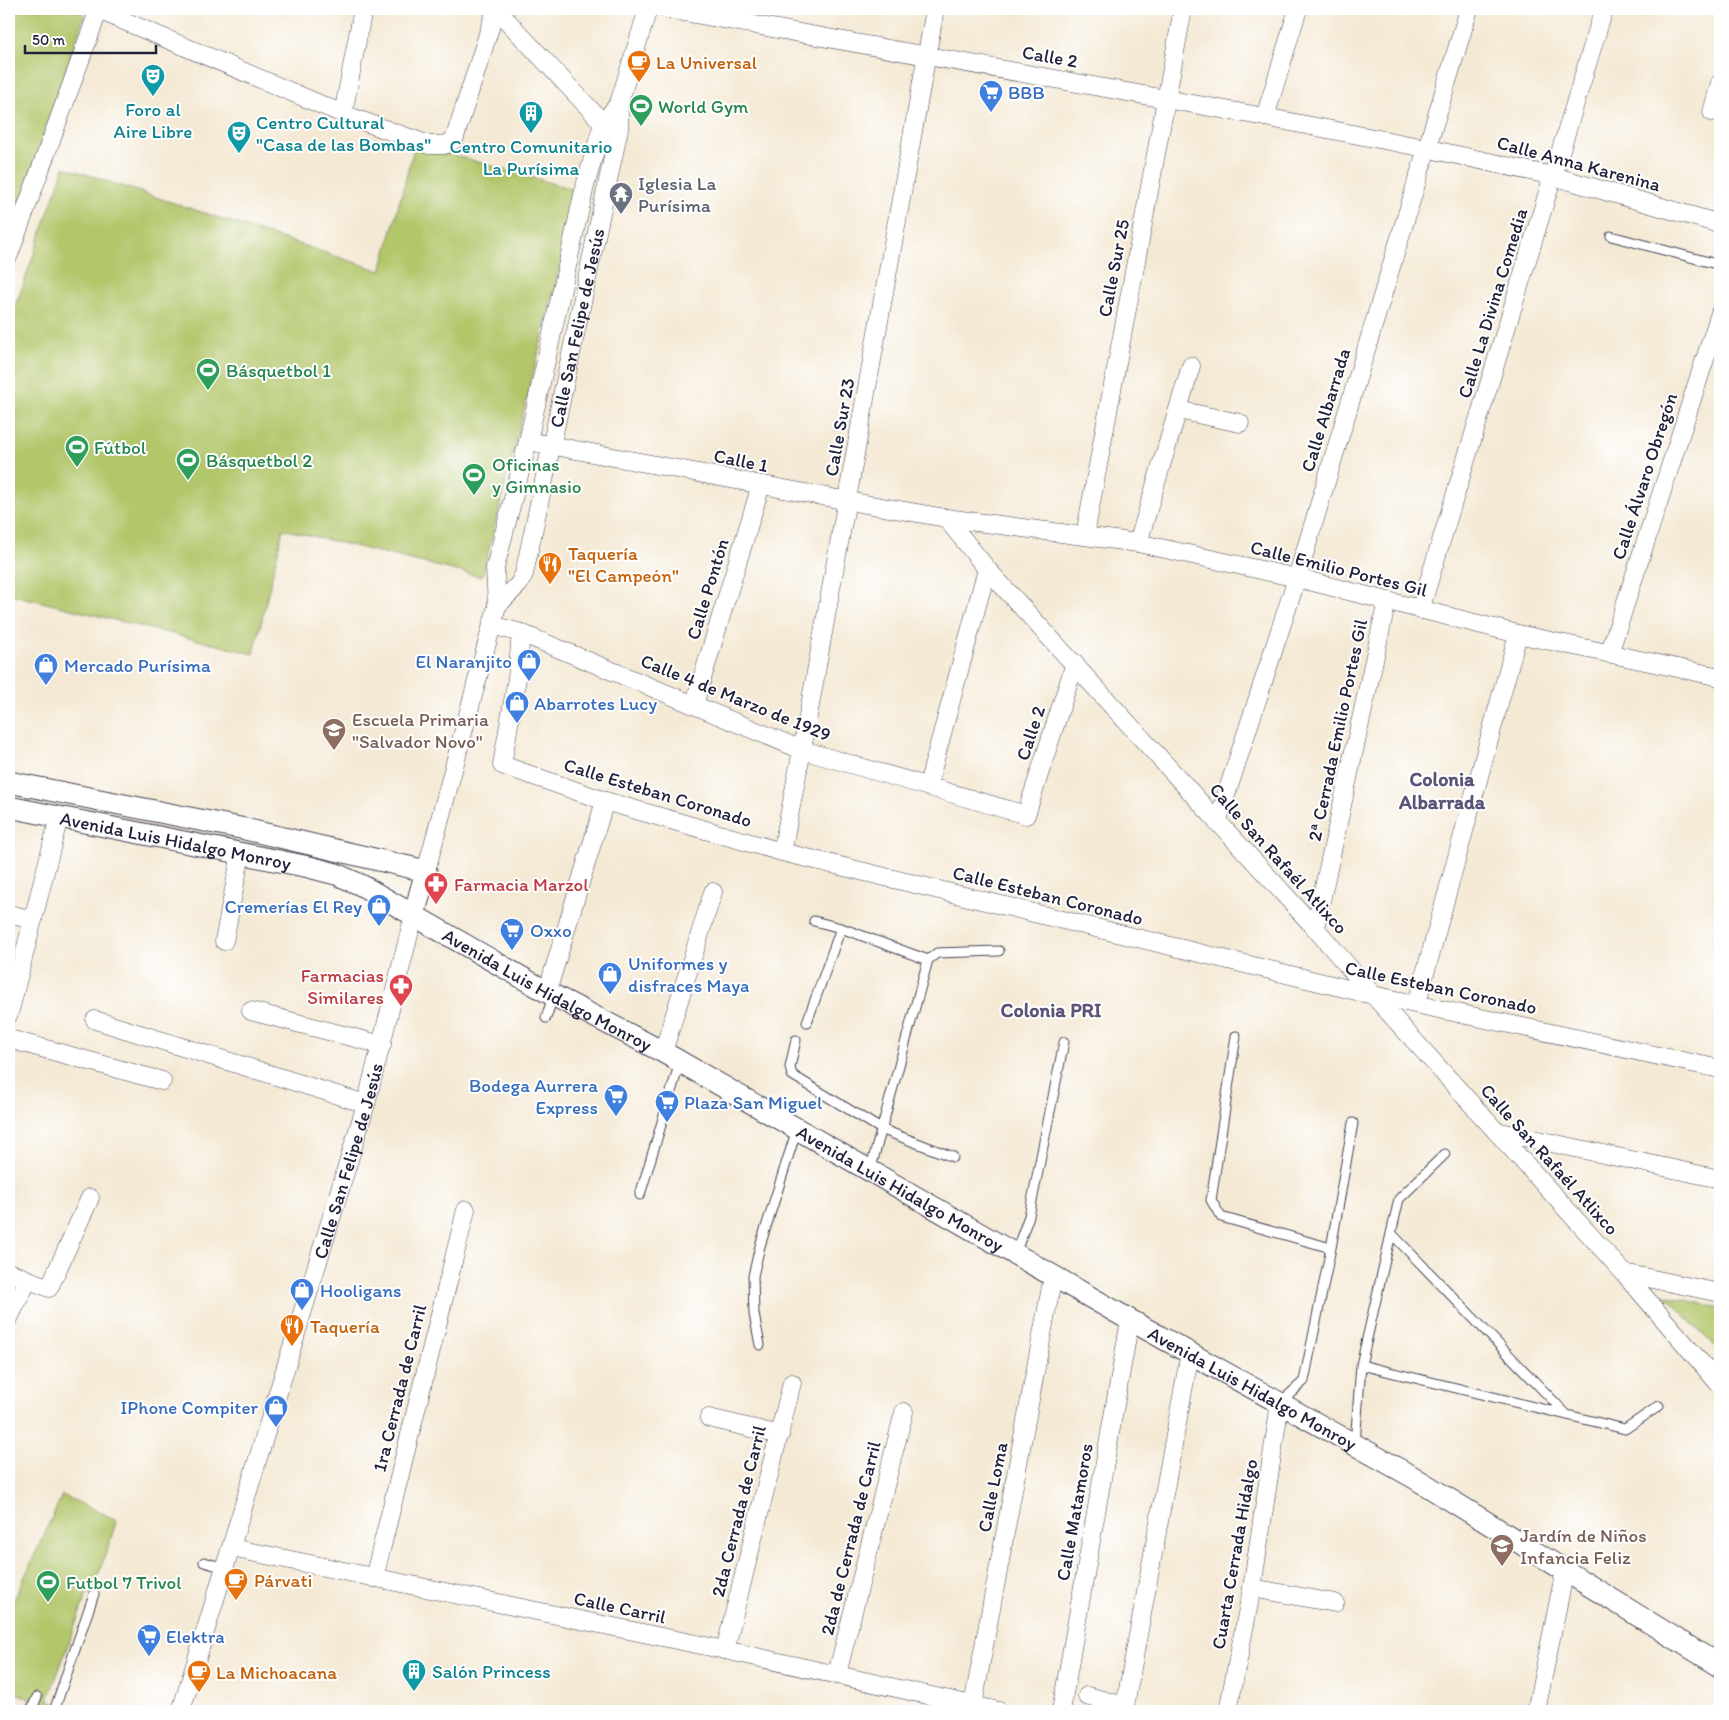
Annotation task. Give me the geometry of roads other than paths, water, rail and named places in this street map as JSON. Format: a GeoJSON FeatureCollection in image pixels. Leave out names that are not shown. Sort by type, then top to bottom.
{"type":"FeatureCollection","features":[{"type":"Feature","properties":{"kind":"street"},"geometry":{"type":"LineString","coordinates":[[9,255],[98,9],[389,134],[429,145],[445,145],[454,140],[496,9],[611,126],[648,9]]}},
{"type":"Feature","properties":{"kind":"street"},"geometry":{"type":"LineString","coordinates":[[343,114],[363,9]]}},
{"type":"Feature","properties":{"kind":"street","name":"Calle 2"},"geometry":{"type":"LineString","coordinates":[[667,9],[1265,116],[1425,148]]}},
{"type":"Feature","properties":{"kind":"street","name":"Calle Sur 23"},"geometry":{"type":"LineString","coordinates":[[782,852],[848,501],[935,9]]}},
{"type":"Feature","properties":{"kind":"street","name":"Calle Sur 25"},"geometry":{"type":"LineString","coordinates":[[1085,535],[1183,9]]}},
{"type":"Feature","properties":{"kind":"street"},"geometry":{"type":"LineString","coordinates":[[1265,116],[1298,9]]}},
{"type":"Feature","properties":{"kind":"street","name":"Calle Albarrada"},"geometry":{"type":"LineString","coordinates":[[1217,823],[1297,578],[1425,148],[1469,9]]}},
{"type":"Feature","properties":{"kind":"street","name":"Calle La Divina Comedia"},"geometry":{"type":"LineString","coordinates":[[1420,610],[1604,9]]}},
{"type":"Feature","properties":{"kind":"street"},"geometry":{"type":"LineString","coordinates":[[1712,112],[1720,83]]}},
{"type":"Feature","properties":{"kind":"street","name":"Calle San Felipe de Jesús"},"geometry":{"type":"LineString","coordinates":[[181,1711],[366,1104],[414,915],[492,625],[496,606],[495,568],[528,441],[585,186],[611,126]]}},
{"type":"Feature","properties":{"kind":"street","name":"Calle San Felipe de Jesús"},"geometry":{"type":"LineString","coordinates":[[496,606],[519,584],[524,574],[552,446],[611,126]]}},
{"type":"Feature","properties":{"kind":"street","name":"Calle Anna Karenina"},"geometry":{"type":"LineString","coordinates":[[1425,148],[1553,176],[1720,224]]}},
{"type":"Feature","properties":{"kind":"street","name":"Calle Álvaro Obregón"},"geometry":{"type":"LineString","coordinates":[[1609,654],[1720,312]]}},
{"type":"Feature","properties":{"kind":"street"},"geometry":{"type":"LineString","coordinates":[[1138,543],[1192,366]]}},
{"type":"Feature","properties":{"kind":"street"},"geometry":{"type":"LineString","coordinates":[[1178,410],[1240,423]]}},
{"type":"Feature","properties":{"kind":"street","name":"Calle 1"},"geometry":{"type":"LineString","coordinates":[[528,441],[946,518]]}},
{"type":"Feature","properties":{"kind":"street","name":"Calle Pontón"},"geometry":{"type":"LineString","coordinates":[[694,705],[761,485]]}},
{"type":"Feature","properties":{"kind":"street","name":"Calle Emilio Portes Gil"},"geometry":{"type":"LineString","coordinates":[[946,518],[1138,543],[1297,578],[1518,634],[1720,677]]}},
{"type":"Feature","properties":{"kind":"street","name":"Calle San Rafaél Atlixco"},"geometry":{"type":"LineString","coordinates":[[946,518],[987,569],[1217,823],[1315,928],[1624,1273],[1720,1385]]}},
{"type":"Feature","properties":{"kind":"street"},"geometry":{"type":"LineString","coordinates":[[928,785],[987,569]]}},
{"type":"Feature","properties":{"kind":"street","name":"2ª Cerrada Emilio Portes Gil"},"geometry":{"type":"LineString","coordinates":[[1315,928],[1387,601]]}},
{"type":"Feature","properties":{"kind":"street","name":"Calle 4 de Marzo de 1929"},"geometry":{"type":"LineString","coordinates":[[492,625],[521,633],[802,750],[928,785],[1026,816]]}},
{"type":"Feature","properties":{"kind":"street","name":"Calle Esteban Coronado"},"geometry":{"type":"LineString","coordinates":[[521,633],[517,678],[502,765],[605,801],[782,852],[1373,995],[1720,1069]]}},
{"type":"Feature","properties":{"kind":"street"},"geometry":{"type":"LineString","coordinates":[[1416,1003],[1518,634]]}},
{"type":"Feature","properties":{"kind":"street","name":"Calle 2"},"geometry":{"type":"LineString","coordinates":[[1026,816],[1075,664]]}},
{"type":"Feature","properties":{"kind":"street","name":"Avenida Luis Hidalgo Monroy"},"geometry":{"type":"LineString","coordinates":[[9,782],[245,830],[426,872]]}},
{"type":"Feature","properties":{"kind":"street"},"geometry":{"type":"LineString","coordinates":[[550,994],[605,801]]}},
{"type":"Feature","properties":{"kind":"street","name":"Avenida Luis Hidalgo Monroy"},"geometry":{"type":"LineString","coordinates":[[9,807],[241,853],[336,874],[361,885],[550,994],[672,1057],[1130,1320],[1355,1445],[1566,1570],[1720,1666]]}},
{"type":"Feature","properties":{"kind":"street"},"geometry":{"type":"LineString","coordinates":[[9,1014],[59,817]]}},
{"type":"Feature","properties":{"kind":"street"},"geometry":{"type":"LineString","coordinates":[[224,941],[241,853]]}},
{"type":"Feature","properties":{"kind":"street"},"geometry":{"type":"LineString","coordinates":[[672,1057],[713,892]]}},
{"type":"Feature","properties":{"kind":"street"},"geometry":{"type":"LineString","coordinates":[[9,914],[33,920]]}},
{"type":"Feature","properties":{"kind":"street"},"geometry":{"type":"LineString","coordinates":[[251,1011],[382,1045]]}},
{"type":"Feature","properties":{"kind":"street"},"geometry":{"type":"LineString","coordinates":[[95,1020],[366,1104]]}},
{"type":"Feature","properties":{"kind":"street"},"geometry":{"type":"LineString","coordinates":[[9,1039],[162,1081]]}},
{"type":"Feature","properties":{"kind":"street"},"geometry":{"type":"LineString","coordinates":[[1496,1131],[1720,1179]]}},
{"type":"Feature","properties":{"kind":"street"},"geometry":{"type":"LineString","coordinates":[[9,1272],[48,1288],[90,1198]]}},
{"type":"Feature","properties":{"kind":"street","name":"1ra Cerrada de Carril"},"geometry":{"type":"LineString","coordinates":[[374,1578],[466,1210]]}},
{"type":"Feature","properties":{"kind":"street"},"geometry":{"type":"LineString","coordinates":[[1624,1273],[1720,1293]]}},
{"type":"Feature","properties":{"kind":"street","name":"Calle Loma"},"geometry":{"type":"LineString","coordinates":[[973,1705],[1053,1276]]}},
{"type":"Feature","properties":{"kind":"street"},"geometry":{"type":"LineString","coordinates":[[9,1318],[28,1280]]}},
{"type":"Feature","properties":{"kind":"street","name":"Calle Matamoros"},"geometry":{"type":"LineString","coordinates":[[1061,1711],[1130,1320]]}},
{"type":"Feature","properties":{"kind":"street"},"geometry":{"type":"LineString","coordinates":[[1087,1696],[1125,1706],[1190,1353]]}},
{"type":"Feature","properties":{"kind":"street","name":"2da Cerrada de Carril"},"geometry":{"type":"LineString","coordinates":[[725,1650],[792,1383]]}},
{"type":"Feature","properties":{"kind":"street","name":"Cuarta Cerrada Hidalgo"},"geometry":{"type":"LineString","coordinates":[[1228,1711],[1252,1588],[1280,1403]]}},
{"type":"Feature","properties":{"kind":"street","name":"2da de Cerrada de Carril"},"geometry":{"type":"LineString","coordinates":[[837,1674],[904,1412]]}},
{"type":"Feature","properties":{"kind":"street"},"geometry":{"type":"LineString","coordinates":[[709,1418],[780,1435]]}},
{"type":"Feature","properties":{"kind":"street","name":"Calle Carril"},"geometry":{"type":"LineString","coordinates":[[232,1548],[837,1674],[952,1706],[973,1705],[999,1711]]}},
{"type":"Feature","properties":{"kind":"street"},"geometry":{"type":"LineString","coordinates":[[1536,1711],[1566,1570]]}},
{"type":"Feature","properties":{"kind":"street"},"geometry":{"type":"LineString","coordinates":[[1252,1588],[1335,1603]]}},
{"type":"Feature","properties":{"kind":"lane"},"geometry":{"type":"LineString","coordinates":[[1611,236],[1720,265]]}},
{"type":"Feature","properties":{"kind":"lane"},"geometry":{"type":"LineString","coordinates":[[814,921],[841,928],[928,960]]}},
{"type":"Feature","properties":{"kind":"lane"},"geometry":{"type":"LineString","coordinates":[[807,1022],[841,928]]}},
{"type":"Feature","properties":{"kind":"lane"},"geometry":{"type":"LineString","coordinates":[[870,1171],[928,960],[937,953],[999,951]]}},
{"type":"Feature","properties":{"kind":"lane"},"geometry":{"type":"LineString","coordinates":[[546,1018],[550,994]]}},
{"type":"Feature","properties":{"kind":"lane"},"geometry":{"type":"LineString","coordinates":[[1236,1036],[1210,1200],[1221,1217],[1331,1248]]}},
{"type":"Feature","properties":{"kind":"lane"},"geometry":{"type":"LineString","coordinates":[[796,1040],[790,1067],[792,1075],[881,1129],[953,1157]]}},
{"type":"Feature","properties":{"kind":"lane"},"geometry":{"type":"LineString","coordinates":[[1015,1254],[1029,1216],[1064,1042]]}},
{"type":"Feature","properties":{"kind":"lane"},"geometry":{"type":"LineString","coordinates":[[640,1195],[672,1057]]}},
{"type":"Feature","properties":{"kind":"lane"},"geometry":{"type":"LineString","coordinates":[[1280,1403],[1304,1381],[1331,1248],[1353,1123]]}},
{"type":"Feature","properties":{"kind":"lane"},"geometry":{"type":"LineString","coordinates":[[760,1345],[754,1314],[753,1276],[760,1246],[797,1129]]}},
{"type":"Feature","properties":{"kind":"lane"},"geometry":{"type":"LineString","coordinates":[[1355,1445],[1361,1365],[1398,1199],[1445,1154]]}},
{"type":"Feature","properties":{"kind":"lane"},"geometry":{"type":"LineString","coordinates":[[1391,1233],[1566,1414]]}},
{"type":"Feature","properties":{"kind":"lane"},"geometry":{"type":"LineString","coordinates":[[1361,1365],[1625,1429],[1659,1406]]}},
{"type":"Feature","properties":{"kind":"lane"},"geometry":{"type":"LineString","coordinates":[[204,1562],[226,1568]]}},
{"type":"Feature","properties":{"kind":"lane"},"geometry":{"type":"LineString","coordinates":[[54,1711],[94,1594]]}},
{"type":"Feature","properties":{"kind":"lane"},"geometry":{"type":"LineString","coordinates":[[31,1711],[38,1697]]}},
{"type":"Feature","properties":{"kind":"place","name":"La Universal"},"geometry":{"type":"Point","coordinates":[639,83]}},
{"type":"Feature","properties":{"kind":"place","name":"Foro al Aire Libre"},"geometry":{"type":"Point","coordinates":[153,97]}},
{"type":"Feature","properties":{"kind":"place","name":"BBB"},"geometry":{"type":"Point","coordinates":[991,113]}},
{"type":"Feature","properties":{"kind":"place","name":"World Gym"},"geometry":{"type":"Point","coordinates":[641,127]}},
{"type":"Feature","properties":{"kind":"place","name":"Centro Comunitario La Purísima"},"geometry":{"type":"Point","coordinates":[531,134]}},
{"type":"Feature","properties":{"kind":"place","name":"Centro Cultural \"Casa de las Bombas\""},"geometry":{"type":"Point","coordinates":[239,154]}},
{"type":"Feature","properties":{"kind":"place","name":"Iglesia La Purísima"},"geometry":{"type":"Point","coordinates":[621,215]}},
{"type":"Feature","properties":{"kind":"place","name":"Básquetbol 1"},"geometry":{"type":"Point","coordinates":[208,391]}},
{"type":"Feature","properties":{"kind":"place","name":"Fútbol"},"geometry":{"type":"Point","coordinates":[77,468]}},
{"type":"Feature","properties":{"kind":"place","name":"Básquetbol 2"},"geometry":{"type":"Point","coordinates":[188,481]}},
{"type":"Feature","properties":{"kind":"place","name":"Oficinas y Gimnasio"},"geometry":{"type":"Point","coordinates":[474,496]}},
{"type":"Feature","properties":{"kind":"place","name":"Taquería \"El Campeón\""},"geometry":{"type":"Point","coordinates":[550,585]}},
{"type":"Feature","properties":{"kind":"place","name":"El Naranjito"},"geometry":{"type":"Point","coordinates":[529,682]}},
{"type":"Feature","properties":{"kind":"place","name":"Mercado Purísima"},"geometry":{"type":"Point","coordinates":[46,686]}},
{"type":"Feature","properties":{"kind":"place","name":"Abarrotes Lucy"},"geometry":{"type":"Point","coordinates":[517,724]}},
{"type":"Feature","properties":{"kind":"place","name":"Escuela Primaria \"Salvador Novo\""},"geometry":{"type":"Point","coordinates":[334,751]}},
{"type":"Feature","properties":{"kind":"place","name":"Farmacia Marzol"},"geometry":{"type":"Point","coordinates":[436,905]}},
{"type":"Feature","properties":{"kind":"place","name":"Cremerías El Rey"},"geometry":{"type":"Point","coordinates":[379,927]}},
{"type":"Feature","properties":{"kind":"place","name":"Oxxo"},"geometry":{"type":"Point","coordinates":[512,951]}},
{"type":"Feature","properties":{"kind":"place","name":"Uniformes y disfraces Maya"},"geometry":{"type":"Point","coordinates":[610,995]}},
{"type":"Feature","properties":{"kind":"place","name":"Farmacias Similares"},"geometry":{"type":"Point","coordinates":[401,1007]}},
{"type":"Feature","properties":{"kind":"place","name":"Bodega Aurrera Express"},"geometry":{"type":"Point","coordinates":[616,1117]}},
{"type":"Feature","properties":{"kind":"place","name":"Plaza San Miguel"},"geometry":{"type":"Point","coordinates":[667,1123]}},
{"type":"Feature","properties":{"kind":"place","name":"Hooligans"},"geometry":{"type":"Point","coordinates":[302,1311]}},
{"type":"Feature","properties":{"kind":"place","name":"Taquería"},"geometry":{"type":"Point","coordinates":[292,1347]}},
{"type":"Feature","properties":{"kind":"place","name":"IPhone Compiter"},"geometry":{"type":"Point","coordinates":[276,1428]}},
{"type":"Feature","properties":{"kind":"place","name":"Jardín de Niños Infancia Feliz"},"geometry":{"type":"Point","coordinates":[1502,1567]}},
{"type":"Feature","properties":{"kind":"place","name":"Párvati"},"geometry":{"type":"Point","coordinates":[236,1601]}},
{"type":"Feature","properties":{"kind":"place","name":"Futbol 7 Trivol"},"geometry":{"type":"Point","coordinates":[48,1603]}},
{"type":"Feature","properties":{"kind":"place","name":"Elektra"},"geometry":{"type":"Point","coordinates":[149,1657]}},
{"type":"Feature","properties":{"kind":"place","name":"Salón Princess"},"geometry":{"type":"Point","coordinates":[414,1692]}},
{"type":"Feature","properties":{"kind":"place","name":"La Michoacana"},"geometry":{"type":"Point","coordinates":[199,1693]}},
{"type":"Feature","properties":{"kind":"district","name":"Colonia Albarrada"},"geometry":{"type":"Point","coordinates":[1442,790]}},
{"type":"Feature","properties":{"kind":"district","name":"Colonia PRI"},"geometry":{"type":"Point","coordinates":[1051,1010]}}]}
